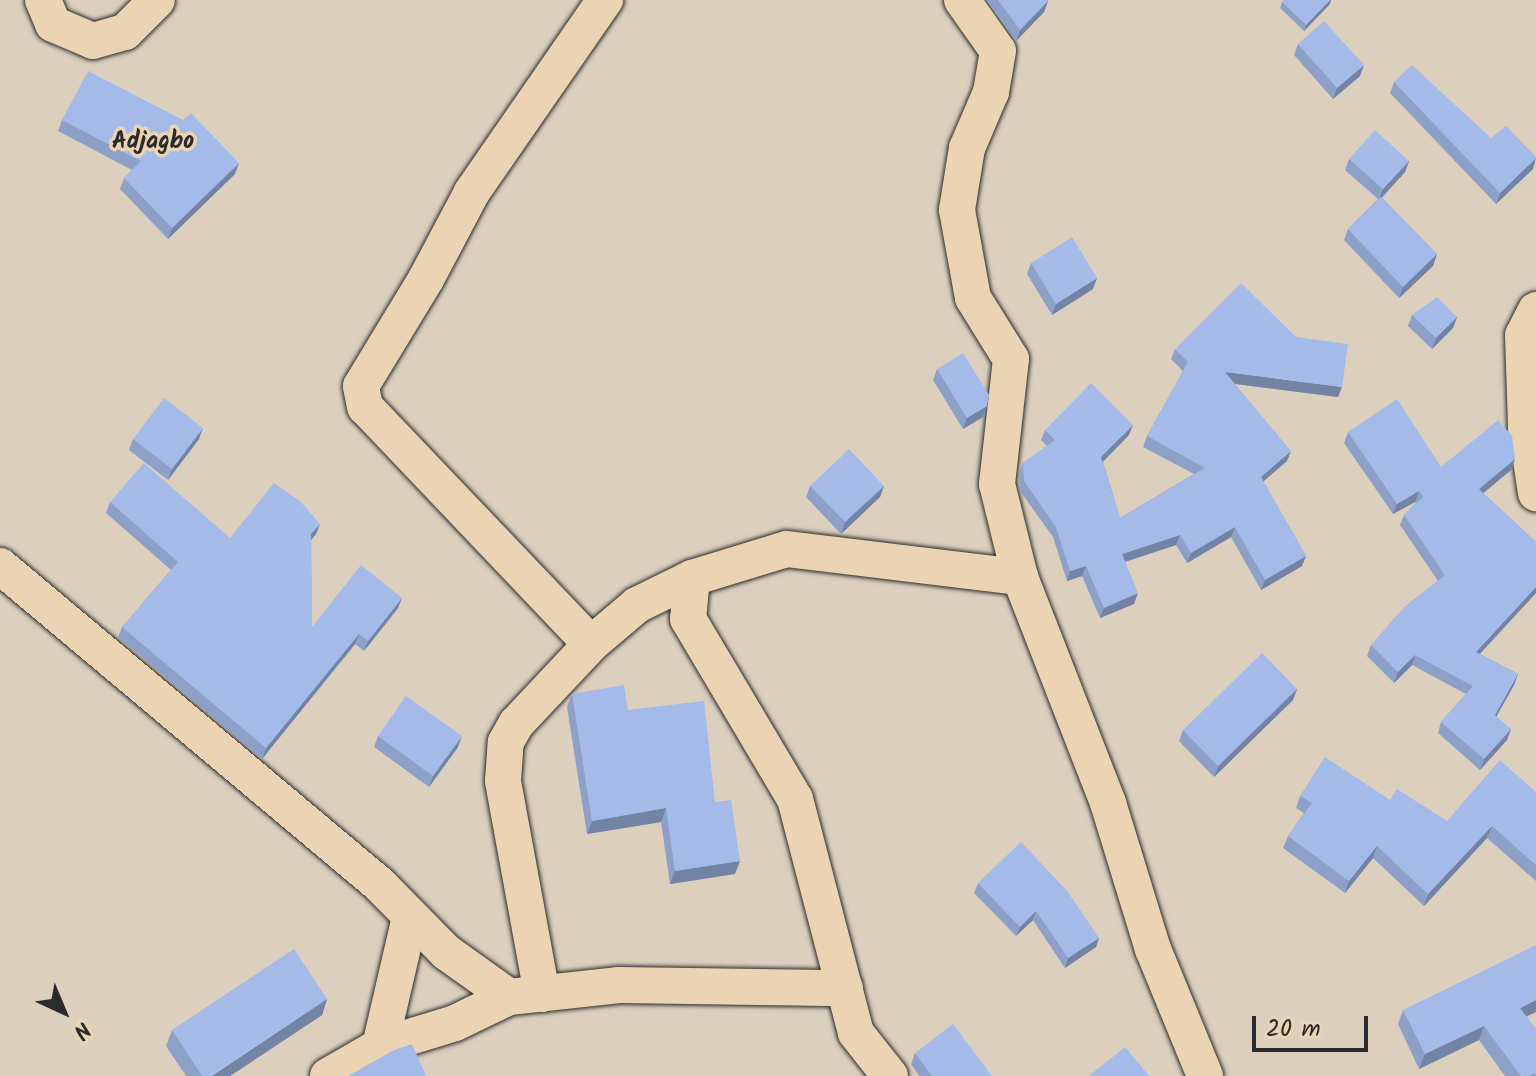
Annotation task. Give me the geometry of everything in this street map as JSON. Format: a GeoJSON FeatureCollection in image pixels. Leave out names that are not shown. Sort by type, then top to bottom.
{"type":"FeatureCollection","features":[{"type":"Feature","properties":{"kind":"street"},"geometry":{"type":"LineString","coordinates":[[43,0],[53,24],[93,41],[125,32],[157,0]]}},
{"type":"Feature","properties":{"kind":"street"},"geometry":{"type":"LineString","coordinates":[[591,644],[365,407],[361,386],[426,279],[472,192],[605,0]]}},
{"type":"Feature","properties":{"kind":"street"},"geometry":{"type":"LineString","coordinates":[[962,0],[998,51],[991,92],[967,148],[957,210],[973,298],[1011,359],[997,484],[1020,577],[1108,803],[1153,949],[1205,1076]]}},
{"type":"Feature","properties":{"kind":"street"},"geometry":{"type":"LineString","coordinates":[[1536,310],[1523,335],[1526,427],[1536,493]]}},
{"type":"Feature","properties":{"kind":"street"},"geometry":{"type":"LineString","coordinates":[[526,995],[503,781],[506,742],[516,724],[591,644],[637,605],[692,578],[787,549],[1020,577]]}},
{"type":"Feature","properties":{"kind":"street"},"geometry":{"type":"LineString","coordinates":[[0,566],[380,885],[446,952],[526,995]]}},
{"type":"Feature","properties":{"kind":"street"},"geometry":{"type":"LineString","coordinates":[[692,578],[688,619],[795,799],[856,1033],[890,1076]]}},
{"type":"Feature","properties":{"kind":"street"},"geometry":{"type":"LineString","coordinates":[[380,1046],[410,917]]}},
{"type":"Feature","properties":{"kind":"street"},"geometry":{"type":"LineString","coordinates":[[328,1076],[380,1046],[455,1023],[526,995],[619,985],[845,988]]}},
{"type":"Feature","properties":{"kind":"building"},"geometry":{"type":"Polygon","coordinates":[[[998,0],[1047,0],[1048,1],[1020,30],[998,0]]]}},
{"type":"Feature","properties":{"kind":"building"},"geometry":{"type":"Polygon","coordinates":[[[1330,0],[1306,25],[1282,2],[1330,0]]]}},
{"type":"Feature","properties":{"kind":"building"},"geometry":{"type":"Polygon","coordinates":[[[1324,21],[1364,65],[1337,88],[1298,44],[1324,21]]]}},
{"type":"Feature","properties":{"kind":"building"},"geometry":{"type":"Polygon","coordinates":[[[1412,65],[1491,138],[1506,126],[1536,157],[1500,193],[1394,82],[1412,65]]]}},
{"type":"Feature","properties":{"kind":"building"},"geometry":{"type":"Polygon","coordinates":[[[88,71],[183,120],[191,113],[239,163],[172,228],[124,178],[141,161],[62,120],[88,71]]]}},
{"type":"Feature","properties":{"kind":"building"},"geometry":{"type":"Polygon","coordinates":[[[1375,130],[1409,161],[1383,189],[1349,159],[1375,130]]]}},
{"type":"Feature","properties":{"kind":"building"},"geometry":{"type":"Polygon","coordinates":[[[1381,197],[1437,254],[1403,287],[1348,229],[1381,197]]]}},
{"type":"Feature","properties":{"kind":"building"},"geometry":{"type":"Polygon","coordinates":[[[1072,237],[1097,278],[1056,304],[1031,263],[1072,237]]]}},
{"type":"Feature","properties":{"kind":"building"},"geometry":{"type":"Polygon","coordinates":[[[1241,283],[1296,337],[1348,344],[1342,387],[1225,372],[1291,451],[1261,477],[1306,556],[1265,580],[1235,527],[1191,553],[1180,535],[1122,554],[1138,593],[1104,608],[1086,566],[1070,571],[1056,527],[1024,481],[1023,463],[1055,440],[1045,430],[1091,383],[1133,425],[1101,457],[1120,518],[1205,468],[1147,436],[1188,362],[1175,349],[1241,283]]]}},
{"type":"Feature","properties":{"kind":"building"},"geometry":{"type":"Polygon","coordinates":[[[1437,297],[1457,317],[1436,338],[1412,315],[1437,297]]]}},
{"type":"Feature","properties":{"kind":"building"},"geometry":{"type":"Polygon","coordinates":[[[963,353],[989,395],[987,406],[967,418],[937,369],[963,353]]]}},
{"type":"Feature","properties":{"kind":"building"},"geometry":{"type":"Polygon","coordinates":[[[164,398],[203,428],[172,469],[133,439],[164,398]]]}},
{"type":"Feature","properties":{"kind":"building"},"geometry":{"type":"Polygon","coordinates":[[[1397,399],[1441,467],[1498,420],[1512,436],[1515,459],[1479,489],[1536,542],[1536,587],[1476,652],[1518,674],[1495,715],[1511,729],[1484,759],[1441,722],[1473,686],[1415,655],[1398,672],[1371,645],[1404,607],[1445,575],[1404,515],[1423,497],[1419,491],[1397,504],[1348,432],[1397,399]]]}},
{"type":"Feature","properties":{"kind":"building"},"geometry":{"type":"Polygon","coordinates":[[[849,449],[884,486],[845,522],[810,486],[849,449]]]}},
{"type":"Feature","properties":{"kind":"building"},"geometry":{"type":"Polygon","coordinates":[[[144,463],[230,538],[274,483],[300,501],[320,524],[311,534],[312,627],[361,565],[402,598],[368,641],[359,634],[266,748],[122,627],[178,562],[110,502],[144,463]]]}},
{"type":"Feature","properties":{"kind":"building"},"geometry":{"type":"Polygon","coordinates":[[[1262,653],[1297,689],[1218,766],[1183,730],[1262,653]]]}},
{"type":"Feature","properties":{"kind":"building"},"geometry":{"type":"Polygon","coordinates":[[[624,685],[628,710],[704,701],[715,802],[731,800],[740,861],[675,871],[666,808],[592,821],[572,694],[624,685]]]}},
{"type":"Feature","properties":{"kind":"building"},"geometry":{"type":"Polygon","coordinates":[[[406,696],[462,736],[433,776],[378,736],[406,696]]]}},
{"type":"Feature","properties":{"kind":"building"},"geometry":{"type":"Polygon","coordinates":[[[1325,757],[1390,800],[1397,789],[1447,821],[1500,760],[1536,792],[1536,865],[1492,826],[1428,894],[1377,846],[1349,881],[1288,836],[1312,803],[1300,796],[1325,757]]]}},
{"type":"Feature","properties":{"kind":"building"},"geometry":{"type":"Polygon","coordinates":[[[1021,842],[1068,892],[1099,938],[1068,958],[1036,911],[1020,927],[978,883],[1021,842]]]}},
{"type":"Feature","properties":{"kind":"building"},"geometry":{"type":"Polygon","coordinates":[[[1536,945],[1536,1000],[1520,1008],[1536,1029],[1536,1072],[1521,1076],[1484,1026],[1425,1054],[1403,1010],[1536,945]]]}},
{"type":"Feature","properties":{"kind":"building"},"geometry":{"type":"Polygon","coordinates":[[[294,949],[327,999],[212,1076],[202,1076],[172,1030],[294,949]]]}},
{"type":"Feature","properties":{"kind":"building"},"geometry":{"type":"Polygon","coordinates":[[[953,1024],[992,1076],[932,1076],[915,1053],[953,1024]]]}},
{"type":"Feature","properties":{"kind":"building"},"geometry":{"type":"Polygon","coordinates":[[[412,1044],[426,1076],[348,1076],[394,1050],[412,1044]]]}},
{"type":"Feature","properties":{"kind":"building"},"geometry":{"type":"Polygon","coordinates":[[[1125,1047],[1149,1076],[1089,1076],[1125,1047]]]}},
{"type":"Feature","properties":{"kind":"district","name":"Adjagbo"},"geometry":{"type":"Point","coordinates":[153,142]}}]}
